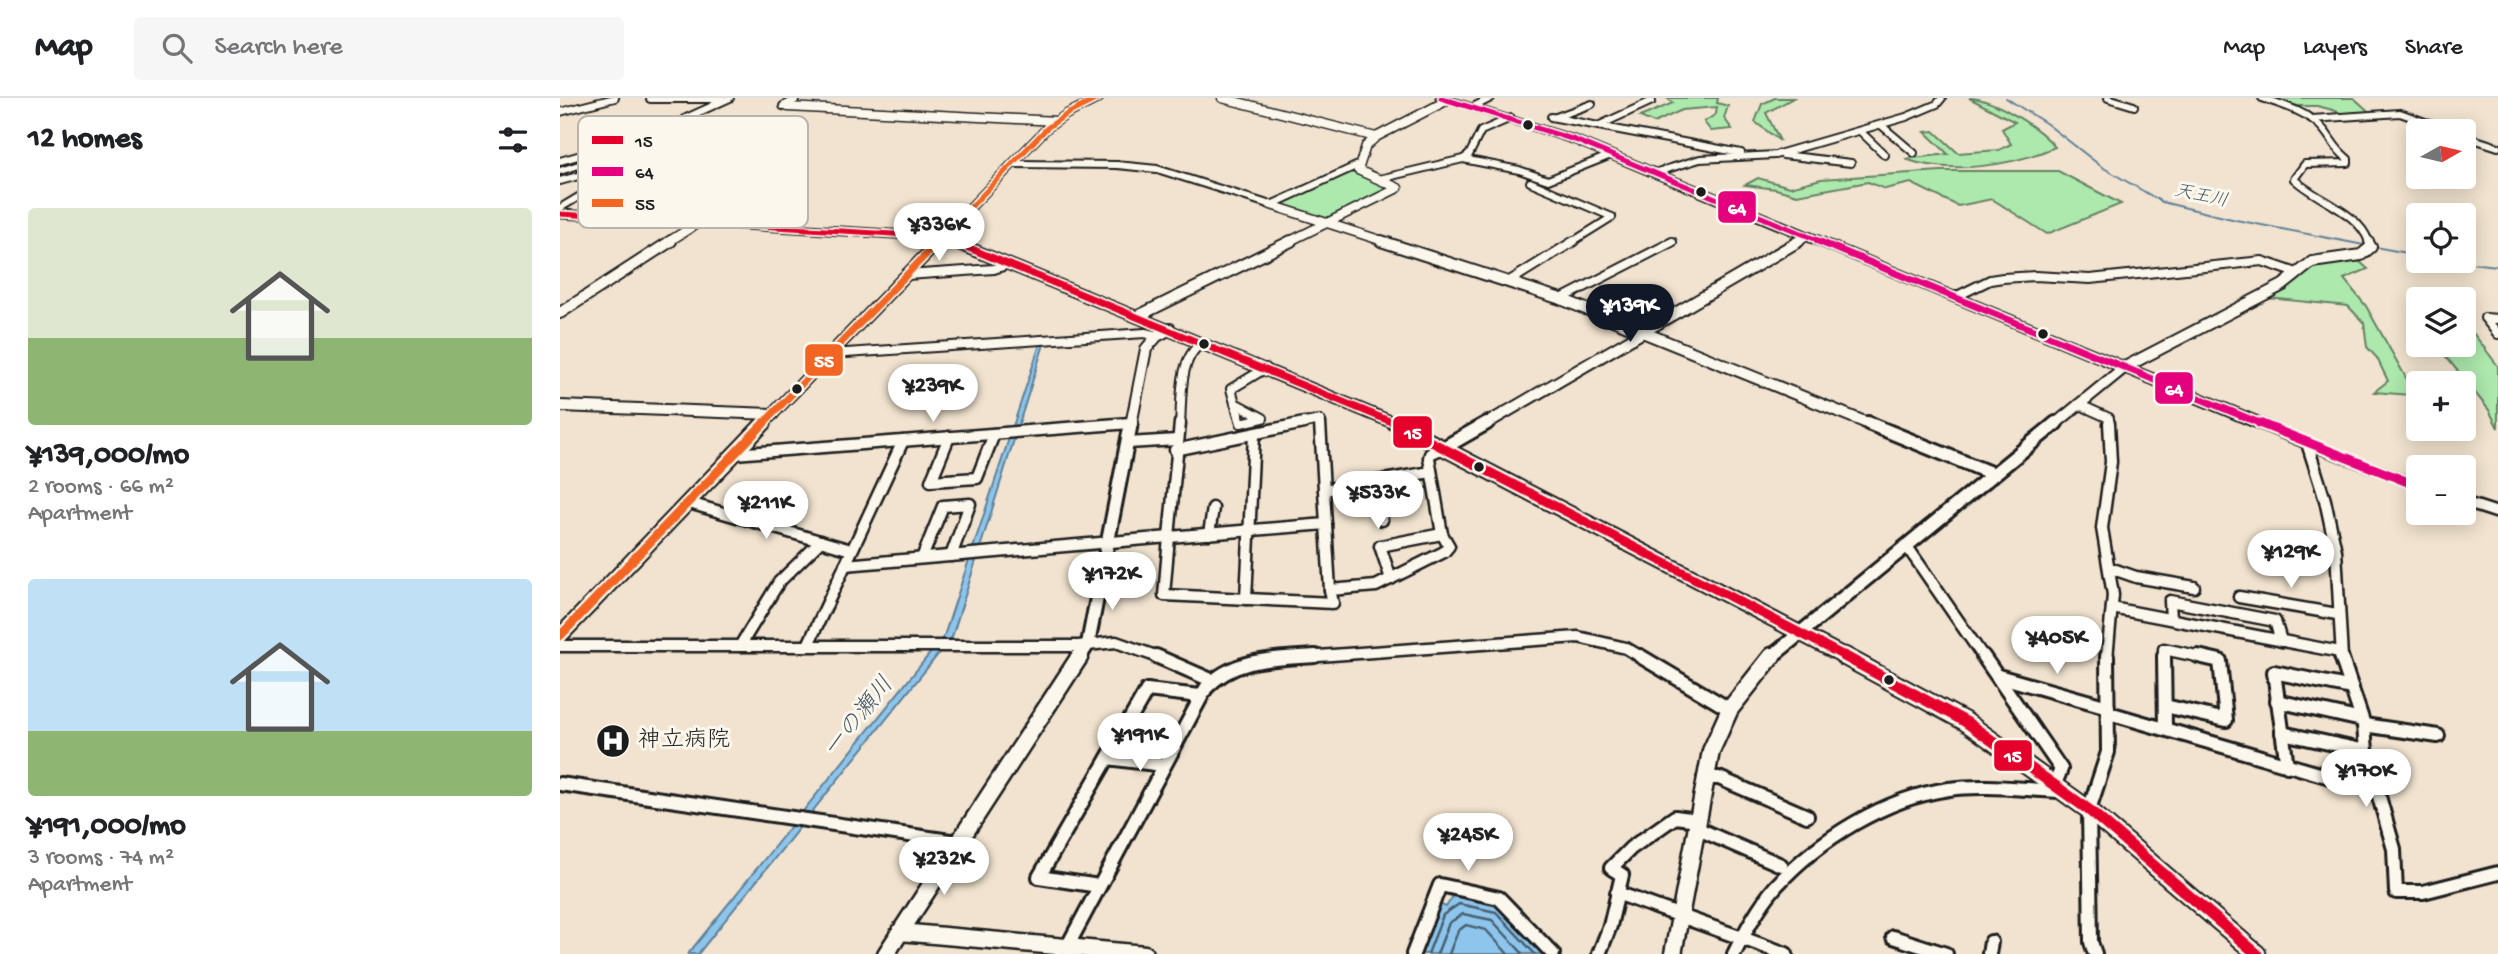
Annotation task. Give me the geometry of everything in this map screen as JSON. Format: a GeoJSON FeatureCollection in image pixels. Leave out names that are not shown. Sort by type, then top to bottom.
{"type":"FeatureCollection","features":[{"type":"Feature","properties":{"kind":"highway"},"geometry":{"type":"LineString","coordinates":[[1445,99],[1511,118],[1611,155],[2307,443],[2406,481]]}},
{"type":"Feature","properties":{"kind":"highway"},"geometry":{"type":"LineString","coordinates":[[2476,506],[2498,513]]}},
{"type":"Feature","properties":{"kind":"street"},"geometry":{"type":"LineString","coordinates":[[560,112],[615,98]]}},
{"type":"Feature","properties":{"kind":"street"},"geometry":{"type":"LineString","coordinates":[[652,98],[650,99],[728,99]]}},
{"type":"Feature","properties":{"kind":"street"},"geometry":{"type":"LineString","coordinates":[[794,98],[795,100],[783,106],[1057,121]]}},
{"type":"Feature","properties":{"kind":"street"},"geometry":{"type":"LineString","coordinates":[[560,636],[1013,164],[1057,121],[1099,98]]}},
{"type":"Feature","properties":{"kind":"street"},"geometry":{"type":"LineString","coordinates":[[1222,98],[1376,137]]}},
{"type":"Feature","properties":{"kind":"street"},"geometry":{"type":"LineString","coordinates":[[1473,107],[1490,98]]}},
{"type":"Feature","properties":{"kind":"street"},"geometry":{"type":"LineString","coordinates":[[1775,155],[1931,108],[1942,98]]}},
{"type":"Feature","properties":{"kind":"street"},"geometry":{"type":"LineString","coordinates":[[2108,98],[2134,106]]}},
{"type":"Feature","properties":{"kind":"street"},"geometry":{"type":"LineString","coordinates":[[1674,954],[1704,778],[1718,729],[1729,709],[1758,670],[1798,633],[2125,366],[2283,285],[2312,262],[2361,255],[2372,246],[2364,231],[2347,214],[2332,207],[2294,179],[2308,162],[2349,161],[2333,147],[2333,140],[2305,113],[2262,98]]}},
{"type":"Feature","properties":{"kind":"street"},"geometry":{"type":"LineString","coordinates":[[690,116],[728,99]]}},
{"type":"Feature","properties":{"kind":"street"},"geometry":{"type":"LineString","coordinates":[[1138,316],[1398,188],[1358,170],[1366,146],[1376,137],[1445,99]]}},
{"type":"Feature","properties":{"kind":"street"},"geometry":{"type":"LineString","coordinates":[[1600,125],[1652,101]]}},
{"type":"Feature","properties":{"kind":"street"},"geometry":{"type":"LineString","coordinates":[[1592,104],[1553,117],[1755,156]]}},
{"type":"Feature","properties":{"kind":"street"},"geometry":{"type":"LineString","coordinates":[[2312,119],[2400,113],[2417,119]]}},
{"type":"Feature","properties":{"kind":"street"},"geometry":{"type":"LineString","coordinates":[[1379,180],[1463,159],[1469,155],[1481,131],[1511,118]]}},
{"type":"Feature","properties":{"kind":"street"},"geometry":{"type":"LineString","coordinates":[[1881,125],[1914,153]]}},
{"type":"Feature","properties":{"kind":"street"},"geometry":{"type":"LineString","coordinates":[[1860,131],[1885,155]]}},
{"type":"Feature","properties":{"kind":"street"},"geometry":{"type":"LineString","coordinates":[[2476,140],[2498,147]]}},
{"type":"Feature","properties":{"kind":"street"},"geometry":{"type":"LineString","coordinates":[[1463,159],[1519,170],[1548,180],[1611,155]]}},
{"type":"Feature","properties":{"kind":"street"},"geometry":{"type":"LineString","coordinates":[[1654,173],[1700,159],[1755,156],[1775,155],[1851,163]]}},
{"type":"Feature","properties":{"kind":"street"},"geometry":{"type":"LineString","coordinates":[[560,161],[578,156]]}},
{"type":"Feature","properties":{"kind":"street"},"geometry":{"type":"LineString","coordinates":[[560,171],[578,164]]}},
{"type":"Feature","properties":{"kind":"street"},"geometry":{"type":"LineString","coordinates":[[1013,164],[1117,165],[1157,169],[1329,223],[1561,299],[1993,474]]}},
{"type":"Feature","properties":{"kind":"street"},"geometry":{"type":"LineString","coordinates":[[1271,205],[1358,165]]}},
{"type":"Feature","properties":{"kind":"street"},"geometry":{"type":"LineString","coordinates":[[560,181],[578,177]]}},
{"type":"Feature","properties":{"kind":"street"},"geometry":{"type":"LineString","coordinates":[[1508,282],[1612,218],[1530,182]]}},
{"type":"Feature","properties":{"kind":"street"},"geometry":{"type":"LineString","coordinates":[[560,208],[578,197]]}},
{"type":"Feature","properties":{"kind":"street"},"geometry":{"type":"LineString","coordinates":[[560,216],[578,215]]}},
{"type":"Feature","properties":{"kind":"street"},"geometry":{"type":"LineString","coordinates":[[560,313],[690,228]]}},
{"type":"Feature","properties":{"kind":"street"},"geometry":{"type":"LineString","coordinates":[[786,228],[943,237],[1266,368],[1445,447],[1966,722],[2090,810],[2257,954]]}},
{"type":"Feature","properties":{"kind":"street"},"geometry":{"type":"LineString","coordinates":[[1330,590],[1376,586],[1444,552],[1448,546],[1442,534],[1430,454],[1645,333],[1807,236]]}},
{"type":"Feature","properties":{"kind":"street"},"geometry":{"type":"LineString","coordinates":[[1561,299],[1672,242]]}},
{"type":"Feature","properties":{"kind":"street"},"geometry":{"type":"LineString","coordinates":[[1955,297],[1990,280],[2003,278],[2035,276],[2090,279],[2262,261],[2297,273]]}},
{"type":"Feature","properties":{"kind":"street"},"geometry":{"type":"LineString","coordinates":[[907,275],[994,269],[1009,264]]}},
{"type":"Feature","properties":{"kind":"street"},"geometry":{"type":"LineString","coordinates":[[2498,319],[2486,318],[2498,334]]}},
{"type":"Feature","properties":{"kind":"street"},"geometry":{"type":"LineString","coordinates":[[886,954],[1088,644],[1146,349],[1157,336],[1170,330]]}},
{"type":"Feature","properties":{"kind":"street"},"geometry":{"type":"LineString","coordinates":[[831,354],[1145,333],[1157,336]]}},
{"type":"Feature","properties":{"kind":"street"},"geometry":{"type":"LineString","coordinates":[[1128,443],[1176,445],[1254,435],[1320,420],[1333,603],[1164,596],[1176,445],[1186,362],[1197,346],[1203,343]]}},
{"type":"Feature","properties":{"kind":"street"},"geometry":{"type":"LineString","coordinates":[[1236,403],[1231,389],[1266,368]]}},
{"type":"Feature","properties":{"kind":"street"},"geometry":{"type":"LineString","coordinates":[[2078,404],[2109,418],[2111,463],[2102,528],[2104,550],[2110,568],[2112,608],[2105,673],[2108,752],[2090,810],[2091,942],[2095,954]]}},
{"type":"Feature","properties":{"kind":"street"},"geometry":{"type":"LineString","coordinates":[[560,406],[773,414]]}},
{"type":"Feature","properties":{"kind":"street"},"geometry":{"type":"LineString","coordinates":[[735,454],[1133,423]]}},
{"type":"Feature","properties":{"kind":"street"},"geometry":{"type":"LineString","coordinates":[[949,437],[931,481],[977,478],[994,434]]}},
{"type":"Feature","properties":{"kind":"street"},"geometry":{"type":"LineString","coordinates":[[1246,599],[1254,435]]}},
{"type":"Feature","properties":{"kind":"street"},"geometry":{"type":"LineString","coordinates":[[808,645],[903,441]]}},
{"type":"Feature","properties":{"kind":"street"},"geometry":{"type":"LineString","coordinates":[[2307,443],[2325,500],[2336,551],[2340,652],[2363,723],[2366,751],[2394,849],[2396,892],[2423,892],[2498,873]]}},
{"type":"Feature","properties":{"kind":"street"},"geometry":{"type":"LineString","coordinates":[[1324,490],[1431,472]]}},
{"type":"Feature","properties":{"kind":"street"},"geometry":{"type":"LineString","coordinates":[[1374,481],[1382,520]]}},
{"type":"Feature","properties":{"kind":"street"},"geometry":{"type":"LineString","coordinates":[[689,503],[852,550]]}},
{"type":"Feature","properties":{"kind":"street"},"geometry":{"type":"LineString","coordinates":[[922,558],[943,506],[970,504],[951,556]]}},
{"type":"Feature","properties":{"kind":"street"},"geometry":{"type":"LineString","coordinates":[[1209,534],[1213,508]]}},
{"type":"Feature","properties":{"kind":"street"},"geometry":{"type":"LineString","coordinates":[[845,565],[1326,524]]}},
{"type":"Feature","properties":{"kind":"street"},"geometry":{"type":"LineString","coordinates":[[1391,579],[1380,546],[1442,534]]}},
{"type":"Feature","properties":{"kind":"street"},"geometry":{"type":"LineString","coordinates":[[740,646],[779,582],[821,541]]}},
{"type":"Feature","properties":{"kind":"street"},"geometry":{"type":"LineString","coordinates":[[1906,545],[2061,769],[2060,788]]}},
{"type":"Feature","properties":{"kind":"street"},"geometry":{"type":"LineString","coordinates":[[2110,568],[2136,577],[2194,587]]}},
{"type":"Feature","properties":{"kind":"street"},"geometry":{"type":"LineString","coordinates":[[2239,597],[2337,614]]}},
{"type":"Feature","properties":{"kind":"street"},"geometry":{"type":"LineString","coordinates":[[2171,619],[2169,601],[2275,621],[2281,641]]}},
{"type":"Feature","properties":{"kind":"street"},"geometry":{"type":"LineString","coordinates":[[2112,608],[2340,652]]}},
{"type":"Feature","properties":{"kind":"street"},"geometry":{"type":"LineString","coordinates":[[1067,947],[1200,696],[1211,680],[1236,666],[1263,660],[1578,637],[1626,648],[1729,709]]}},
{"type":"Feature","properties":{"kind":"street"},"geometry":{"type":"LineString","coordinates":[[560,646],[1116,642],[1178,664],[1211,680]]}},
{"type":"Feature","properties":{"kind":"street"},"geometry":{"type":"LineString","coordinates":[[2165,706],[2226,720],[2220,661],[2164,649],[2165,729]]}},
{"type":"Feature","properties":{"kind":"street"},"geometry":{"type":"LineString","coordinates":[[2287,766],[2274,672],[2352,688]]}},
{"type":"Feature","properties":{"kind":"street"},"geometry":{"type":"LineString","coordinates":[[1997,676],[2287,766],[2378,791]]}},
{"type":"Feature","properties":{"kind":"street"},"geometry":{"type":"LineString","coordinates":[[1100,886],[1039,877],[1147,690],[1200,696]]}},
{"type":"Feature","properties":{"kind":"street"},"geometry":{"type":"LineString","coordinates":[[2277,701],[2363,723],[2438,736]]}},
{"type":"Feature","properties":{"kind":"street"},"geometry":{"type":"LineString","coordinates":[[2282,733],[2366,751]]}},
{"type":"Feature","properties":{"kind":"street"},"geometry":{"type":"LineString","coordinates":[[1108,758],[1163,765]]}},
{"type":"Feature","properties":{"kind":"street"},"geometry":{"type":"LineString","coordinates":[[1704,778],[1718,778],[1807,817]]}},
{"type":"Feature","properties":{"kind":"street"},"geometry":{"type":"LineString","coordinates":[[560,785],[957,842]]}},
{"type":"Feature","properties":{"kind":"street"},"geometry":{"type":"LineString","coordinates":[[1734,954],[1760,906],[1779,884],[1804,860],[1838,835],[1872,816],[1945,790],[1977,787],[2060,788]]}},
{"type":"Feature","properties":{"kind":"street"},"geometry":{"type":"LineString","coordinates":[[1598,954],[1608,938],[1622,875],[1611,868],[1630,848],[1675,817],[1697,824],[1781,865]]}},
{"type":"Feature","properties":{"kind":"street"},"geometry":{"type":"LineString","coordinates":[[1413,954],[1440,885],[1499,898],[1553,954]]}},
{"type":"Feature","properties":{"kind":"street"},"geometry":{"type":"LineString","coordinates":[[1617,893],[1786,954]]}},
{"type":"Feature","properties":{"kind":"street"},"geometry":{"type":"LineString","coordinates":[[900,932],[1145,954]]}},
{"type":"Feature","properties":{"kind":"street"},"geometry":{"type":"LineString","coordinates":[[1893,937],[1946,954]]}},
{"type":"Feature","properties":{"kind":"green space"},"geometry":{"type":"Polygon","coordinates":[[[1667,98],[1718,98],[1717,103],[1728,106],[1724,118],[1732,129],[1711,131],[1704,122],[1716,114],[1717,107],[1682,110],[1654,123],[1640,117],[1673,103],[1667,98]]]}},
{"type":"Feature","properties":{"kind":"green space"},"geometry":{"type":"Polygon","coordinates":[[[1775,98],[1793,98],[1766,113],[1780,141],[1755,122],[1762,104],[1775,98]]]}},
{"type":"Feature","properties":{"kind":"green space"},"geometry":{"type":"Polygon","coordinates":[[[1969,98],[2003,108],[2039,131],[2055,147],[2020,159],[1981,166],[1941,167],[1905,159],[1948,154],[1925,132],[1934,131],[1958,153],[1999,150],[2011,144],[2002,129],[2015,122],[1969,98]]]}},
{"type":"Feature","properties":{"kind":"green space"},"geometry":{"type":"Polygon","coordinates":[[[2273,98],[2354,98],[2376,118],[2356,119],[2333,110],[2317,106],[2297,106],[2273,98]]]}},
{"type":"Feature","properties":{"kind":"green space"},"geometry":{"type":"Polygon","coordinates":[[[1349,171],[1390,188],[1327,219],[1277,204],[1349,171]]]}},
{"type":"Feature","properties":{"kind":"green space"},"geometry":{"type":"Polygon","coordinates":[[[1941,171],[2058,171],[2121,204],[2047,234],[1992,199],[1958,206],[1911,183],[1885,189],[1868,182],[1797,195],[1745,185],[1758,178],[1790,187],[1821,179],[1941,171]]]}},
{"type":"Feature","properties":{"kind":"green space"},"geometry":{"type":"Polygon","coordinates":[[[2350,260],[2360,262],[2368,269],[2344,279],[2366,306],[2406,378],[2406,395],[2374,392],[2388,381],[2377,358],[2367,347],[2364,323],[2348,306],[2267,298],[2298,281],[2310,268],[2350,260]]]}},
{"type":"Feature","properties":{"kind":"green space"},"geometry":{"type":"Polygon","coordinates":[[[2476,337],[2498,366],[2498,428],[2489,410],[2476,394],[2476,371],[2458,371],[2446,357],[2476,357],[2476,337]]]}},
{"type":"Feature","properties":{"kind":"water","name":"一の瀬川"},"geometry":{"type":"Polygon","coordinates":[[[1040,344],[1044,344],[952,637],[698,954],[688,954],[944,636],[1040,344]]]}},
{"type":"Feature","properties":{"kind":"water"},"geometry":{"type":"Polygon","coordinates":[[[1453,896],[1500,906],[1544,954],[1421,954],[1439,904],[1446,907],[1453,896]]]}},
{"type":"Feature","properties":{"kind":"waterway","name":"天王川"},"geometry":{"type":"LineString","coordinates":[[2006,98],[2047,124],[2102,167],[2162,202],[2236,220],[2369,246]]}},
{"type":"Feature","properties":{"kind":"waterway","name":"天王川"},"geometry":{"type":"LineString","coordinates":[[2375,247],[2406,253]]}},
{"type":"Feature","properties":{"kind":"waterway","name":"天王川"},"geometry":{"type":"LineString","coordinates":[[2476,264],[2498,266]]}},
{"type":"Feature","properties":{"kind":"transit line","name":"55"},"geometry":{"type":"LineString","coordinates":[[560,636],[1047,128],[1067,114],[1099,98]]}},
{"type":"Feature","properties":{"kind":"transit line","name":"64"},"geometry":{"type":"LineString","coordinates":[[1441,98],[1575,140],[2307,443],[2406,481]]}},
{"type":"Feature","properties":{"kind":"transit line","name":"15"},"geometry":{"type":"LineString","coordinates":[[560,214],[578,215]]}},
{"type":"Feature","properties":{"kind":"transit line","name":"15"},"geometry":{"type":"LineString","coordinates":[[793,228],[943,237],[1389,420],[1966,722],[2089,810],[2257,954]]}},
{"type":"Feature","properties":{"kind":"place","name":"神立病院"},"geometry":{"type":"Point","coordinates":[613,741]}}]}
